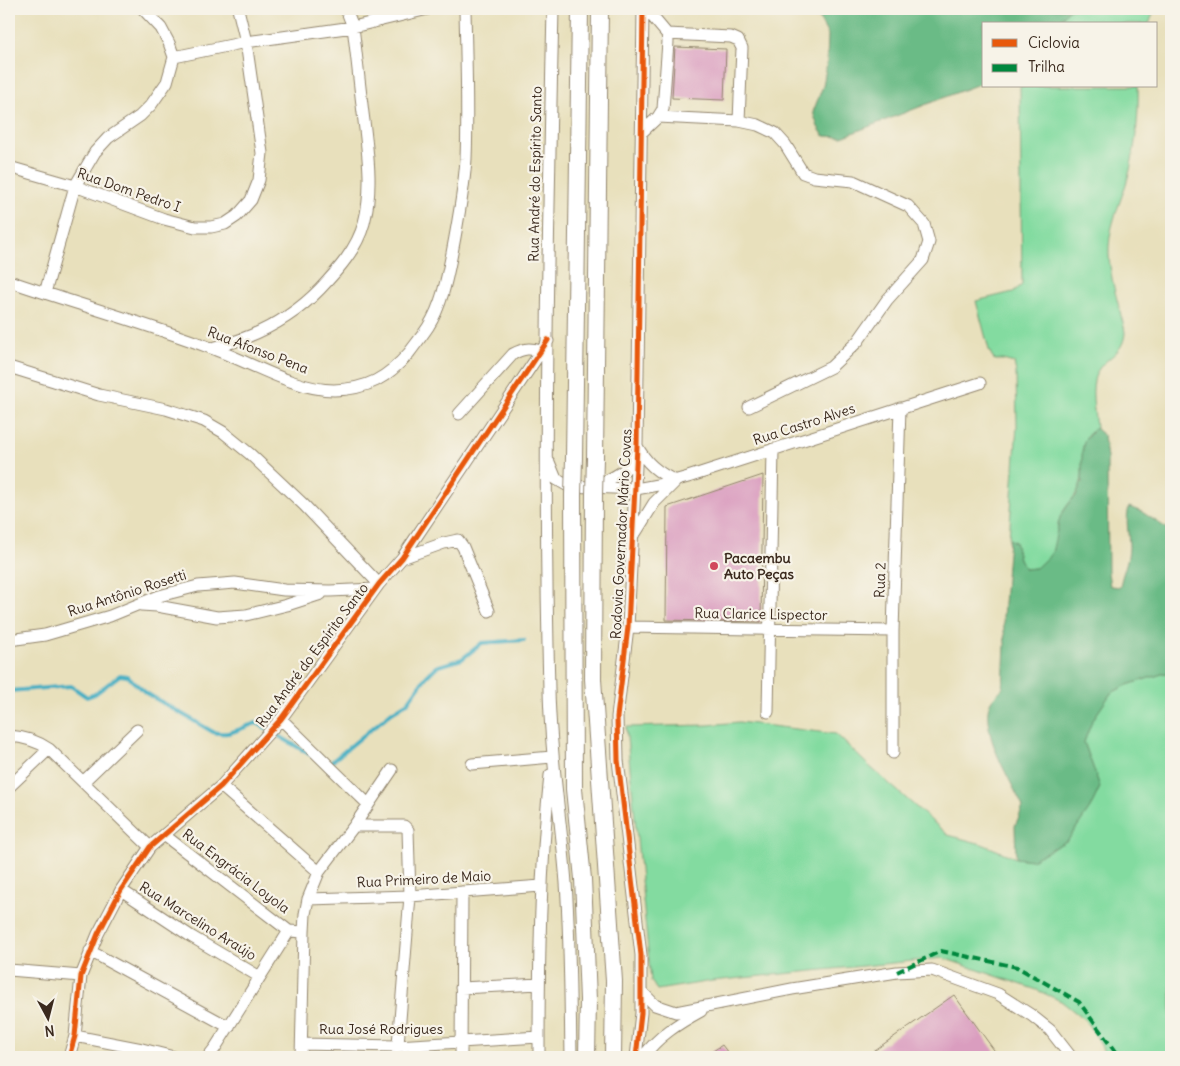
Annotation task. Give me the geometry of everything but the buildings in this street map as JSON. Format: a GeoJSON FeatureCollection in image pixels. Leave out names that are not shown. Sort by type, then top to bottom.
{"type":"FeatureCollection","features":[{"type":"Feature","properties":{"kind":"highway"},"geometry":{"type":"LineString","coordinates":[[580,9],[573,494],[574,789],[582,869],[585,925],[588,1000],[587,1057]]}},
{"type":"Feature","properties":{"kind":"highway","name":"Rodovia Governador Mário Covas"},"geometry":{"type":"LineString","coordinates":[[600,9],[593,679],[613,972],[613,1057]]}},
{"type":"Feature","properties":{"kind":"street"},"geometry":{"type":"LineString","coordinates":[[45,293],[75,186],[95,152],[108,138],[140,116],[162,92],[167,82],[174,56],[161,28],[143,9]]}},
{"type":"Feature","properties":{"kind":"street","name":"Rua Dom Pedro I"},"geometry":{"type":"LineString","coordinates":[[9,167],[75,186],[164,220],[194,227],[211,227],[225,224],[237,216],[251,200],[259,180],[262,154],[246,42],[238,9]]}},
{"type":"Feature","properties":{"kind":"street"},"geometry":{"type":"LineString","coordinates":[[212,348],[234,343],[255,335],[282,321],[309,300],[338,270],[352,250],[364,224],[368,199],[369,172],[353,27],[346,9]]}},
{"type":"Feature","properties":{"kind":"street"},"geometry":{"type":"LineString","coordinates":[[174,56],[246,42],[353,27],[428,9]]}},
{"type":"Feature","properties":{"kind":"street","name":"Rua Afonso Pena"},"geometry":{"type":"LineString","coordinates":[[9,281],[212,348],[263,371],[306,385],[332,390],[358,388],[378,380],[394,369],[428,327],[445,286],[466,160],[467,83],[465,9]]}},
{"type":"Feature","properties":{"kind":"street","name":"Rua André do Espírito Santo"},"geometry":{"type":"LineString","coordinates":[[553,9],[546,448],[547,620],[552,754],[567,895],[571,1057]]}},
{"type":"Feature","properties":{"kind":"street"},"geometry":{"type":"LineString","coordinates":[[641,133],[658,116],[662,109],[665,97],[668,42],[667,34],[644,9]]}},
{"type":"Feature","properties":{"kind":"street","name":"Rodovia Governador Mário Covas"},"geometry":{"type":"LineString","coordinates":[[636,1057],[642,992],[641,955],[617,738],[618,700],[628,627],[636,489],[644,9]]}},
{"type":"Feature","properties":{"kind":"street"},"geometry":{"type":"LineString","coordinates":[[667,34],[731,37],[738,40],[742,48],[739,121]]}},
{"type":"Feature","properties":{"kind":"street"},"geometry":{"type":"LineString","coordinates":[[658,116],[739,121],[758,125],[775,133],[786,144],[802,173],[814,177],[853,181],[908,206],[924,224],[929,242],[923,260],[887,300],[858,341],[831,366],[749,407]]}},
{"type":"Feature","properties":{"kind":"street","name":"Rua André do Espírito Santo"},"geometry":{"type":"LineString","coordinates":[[69,1057],[74,1036],[81,976],[90,951],[121,890],[150,847],[221,786],[281,719],[377,586],[402,558],[548,340]]}},
{"type":"Feature","properties":{"kind":"street"},"geometry":{"type":"LineString","coordinates":[[459,414],[513,354],[522,349],[530,348],[541,351]]}},
{"type":"Feature","properties":{"kind":"street"},"geometry":{"type":"LineString","coordinates":[[9,367],[99,395],[173,411],[204,421],[223,432],[250,454],[304,505],[377,586]]}},
{"type":"Feature","properties":{"kind":"street","name":"Rua Castro Alves"},"geometry":{"type":"LineString","coordinates":[[546,448],[551,470],[560,482],[568,486],[595,490],[636,489],[676,480],[980,383]]}},
{"type":"Feature","properties":{"kind":"street","name":"Rua 2"},"geometry":{"type":"LineString","coordinates":[[893,753],[893,631],[900,408]]}},
{"type":"Feature","properties":{"kind":"street"},"geometry":{"type":"LineString","coordinates":[[633,536],[654,503],[676,480],[660,473],[653,467],[637,446]]}},
{"type":"Feature","properties":{"kind":"street"},"geometry":{"type":"LineString","coordinates":[[595,490],[628,468],[634,458],[637,446]]}},
{"type":"Feature","properties":{"kind":"street"},"geometry":{"type":"LineString","coordinates":[[768,712],[773,449]]}},
{"type":"Feature","properties":{"kind":"street"},"geometry":{"type":"LineString","coordinates":[[402,558],[444,543],[460,541],[489,611]]}},
{"type":"Feature","properties":{"kind":"street","name":"Rua Antônio Rosetti"},"geometry":{"type":"LineString","coordinates":[[9,640],[45,635],[110,616],[134,605],[198,586],[235,583],[284,590],[330,591],[377,586]]}},
{"type":"Feature","properties":{"kind":"street"},"geometry":{"type":"LineString","coordinates":[[284,590],[288,600],[287,605]]}},
{"type":"Feature","properties":{"kind":"street"},"geometry":{"type":"LineString","coordinates":[[176,610],[175,600],[178,591]]}},
{"type":"Feature","properties":{"kind":"street"},"geometry":{"type":"LineString","coordinates":[[134,605],[217,617],[246,615],[287,605],[330,591]]}},
{"type":"Feature","properties":{"kind":"street","name":"Rua Clarice Lispector"},"geometry":{"type":"LineString","coordinates":[[628,627],[893,631]]}},
{"type":"Feature","properties":{"kind":"street"},"geometry":{"type":"LineString","coordinates":[[281,719],[368,804]]}},
{"type":"Feature","properties":{"kind":"street"},"geometry":{"type":"LineString","coordinates":[[83,782],[137,730]]}},
{"type":"Feature","properties":{"kind":"street"},"geometry":{"type":"LineString","coordinates":[[9,736],[19,736],[38,741],[49,749],[150,847]]}},
{"type":"Feature","properties":{"kind":"street"},"geometry":{"type":"LineString","coordinates":[[9,786],[49,749]]}},
{"type":"Feature","properties":{"kind":"street"},"geometry":{"type":"LineString","coordinates":[[472,764],[552,754],[544,830],[541,886],[538,1057]]}},
{"type":"Feature","properties":{"kind":"street"},"geometry":{"type":"LineString","coordinates":[[301,1057],[304,932],[308,899],[319,872],[354,826],[392,770]]}},
{"type":"Feature","properties":{"kind":"street"},"geometry":{"type":"LineString","coordinates":[[221,786],[319,872]]}},
{"type":"Feature","properties":{"kind":"street"},"geometry":{"type":"LineString","coordinates":[[354,826],[404,826],[408,830],[410,896],[397,1052]]}},
{"type":"Feature","properties":{"kind":"street","name":"Rua Engrácia Loyola"},"geometry":{"type":"LineString","coordinates":[[164,835],[289,931]]}},
{"type":"Feature","properties":{"kind":"street","name":"Rua Primeiro de Maio"},"geometry":{"type":"LineString","coordinates":[[308,899],[410,896],[541,886]]}},
{"type":"Feature","properties":{"kind":"street","name":"Rua Marcelino Araújo"},"geometry":{"type":"LineString","coordinates":[[121,890],[192,937],[260,977]]}},
{"type":"Feature","properties":{"kind":"street"},"geometry":{"type":"LineString","coordinates":[[462,892],[460,1044],[462,1057]]}},
{"type":"Feature","properties":{"kind":"street"},"geometry":{"type":"LineString","coordinates":[[208,1057],[216,1048],[289,931],[304,932]]}},
{"type":"Feature","properties":{"kind":"street"},"geometry":{"type":"LineString","coordinates":[[90,951],[229,1026]]}},
{"type":"Feature","properties":{"kind":"street"},"geometry":{"type":"LineString","coordinates":[[9,970],[81,976]]}},
{"type":"Feature","properties":{"kind":"street"},"geometry":{"type":"LineString","coordinates":[[642,992],[655,1005],[676,1012],[897,972],[932,970],[998,994],[1031,1015],[1050,1030],[1071,1057]]}},
{"type":"Feature","properties":{"kind":"street"},"geometry":{"type":"LineString","coordinates":[[461,988],[539,984]]}},
{"type":"Feature","properties":{"kind":"street"},"geometry":{"type":"LineString","coordinates":[[643,1057],[656,1041],[671,1028],[701,1011],[724,1004]]}},
{"type":"Feature","properties":{"kind":"street"},"geometry":{"type":"LineString","coordinates":[[74,1036],[174,1057]]}},
{"type":"Feature","properties":{"kind":"street","name":"Rua José Rodrigues"},"geometry":{"type":"LineString","coordinates":[[302,1044],[397,1052],[460,1044],[538,1038]]}},
{"type":"Feature","properties":{"kind":"green space"},"geometry":{"type":"Polygon","coordinates":[[[814,9],[1069,9],[1059,22],[982,22],[982,83],[842,137],[824,136],[818,127],[813,112],[823,86],[827,62],[828,35],[814,9]]]}},
{"type":"Feature","properties":{"kind":"green space"},"geometry":{"type":"Polygon","coordinates":[[[1069,9],[1155,9],[1150,22],[1059,22],[1069,9]]]}},
{"type":"Feature","properties":{"kind":"green space"},"geometry":{"type":"Polygon","coordinates":[[[1020,88],[1138,88],[1137,128],[1132,160],[1112,227],[1109,247],[1112,279],[1125,331],[1124,340],[1118,351],[1097,372],[1093,385],[1096,429],[1085,439],[1080,485],[1060,518],[1052,552],[1036,568],[1025,569],[1019,559],[1015,542],[1009,539],[1017,426],[1016,372],[1014,363],[994,360],[989,350],[976,301],[1013,292],[1022,285],[1020,88]]]}},
{"type":"Feature","properties":{"kind":"green space"},"geometry":{"type":"Polygon","coordinates":[[[1095,428],[1104,436],[1107,458],[1108,572],[1110,586],[1120,587],[1128,557],[1127,517],[1129,507],[1142,512],[1171,531],[1171,674],[1165,673],[1127,685],[1111,693],[1092,721],[1084,742],[1100,787],[1090,808],[1068,840],[1032,860],[1016,858],[1015,826],[1023,807],[999,760],[988,722],[990,703],[1003,688],[1005,644],[1003,617],[1009,539],[1015,542],[1019,559],[1025,569],[1036,568],[1052,553],[1060,517],[1076,496],[1082,482],[1084,441],[1095,428]]]}},
{"type":"Feature","properties":{"kind":"green space"},"geometry":{"type":"Polygon","coordinates":[[[1165,673],[1171,674],[1171,1057],[1106,1057],[1099,1041],[1085,1020],[1061,1001],[1037,990],[943,958],[712,981],[657,990],[651,981],[626,727],[708,725],[739,722],[836,734],[868,765],[948,835],[982,844],[1016,858],[1032,860],[1068,840],[1090,808],[1100,787],[1084,742],[1092,721],[1111,693],[1127,685],[1165,673]]]}},
{"type":"Feature","properties":{"kind":"waterway"},"geometry":{"type":"LineString","coordinates":[[330,763],[392,712],[408,702],[426,677],[436,667],[462,659],[482,643],[524,640]]}},
{"type":"Feature","properties":{"kind":"waterway"},"geometry":{"type":"LineString","coordinates":[[9,691],[71,686],[87,697],[95,694],[120,675],[127,676],[146,693],[213,732],[231,732],[257,723],[311,755]]}},
{"type":"Feature","properties":{"kind":"marked path"},"geometry":{"type":"LineString","coordinates":[[897,972],[941,951],[1017,967],[1079,1002],[1119,1057]]}},
{"type":"Feature","properties":{"kind":"cycle path"},"geometry":{"type":"LineString","coordinates":[[636,1057],[641,1013],[641,955],[618,760],[617,717],[628,627],[637,446],[643,9]]}},
{"type":"Feature","properties":{"kind":"cycle path"},"geometry":{"type":"LineString","coordinates":[[69,1057],[75,1036],[81,976],[98,934],[121,890],[150,847],[221,786],[281,719],[379,584],[402,558],[548,340]]}},
{"type":"Feature","properties":{"kind":"place","name":"Pacaembu Auto Peças"},"geometry":{"type":"Point","coordinates":[714,566]}}]}
